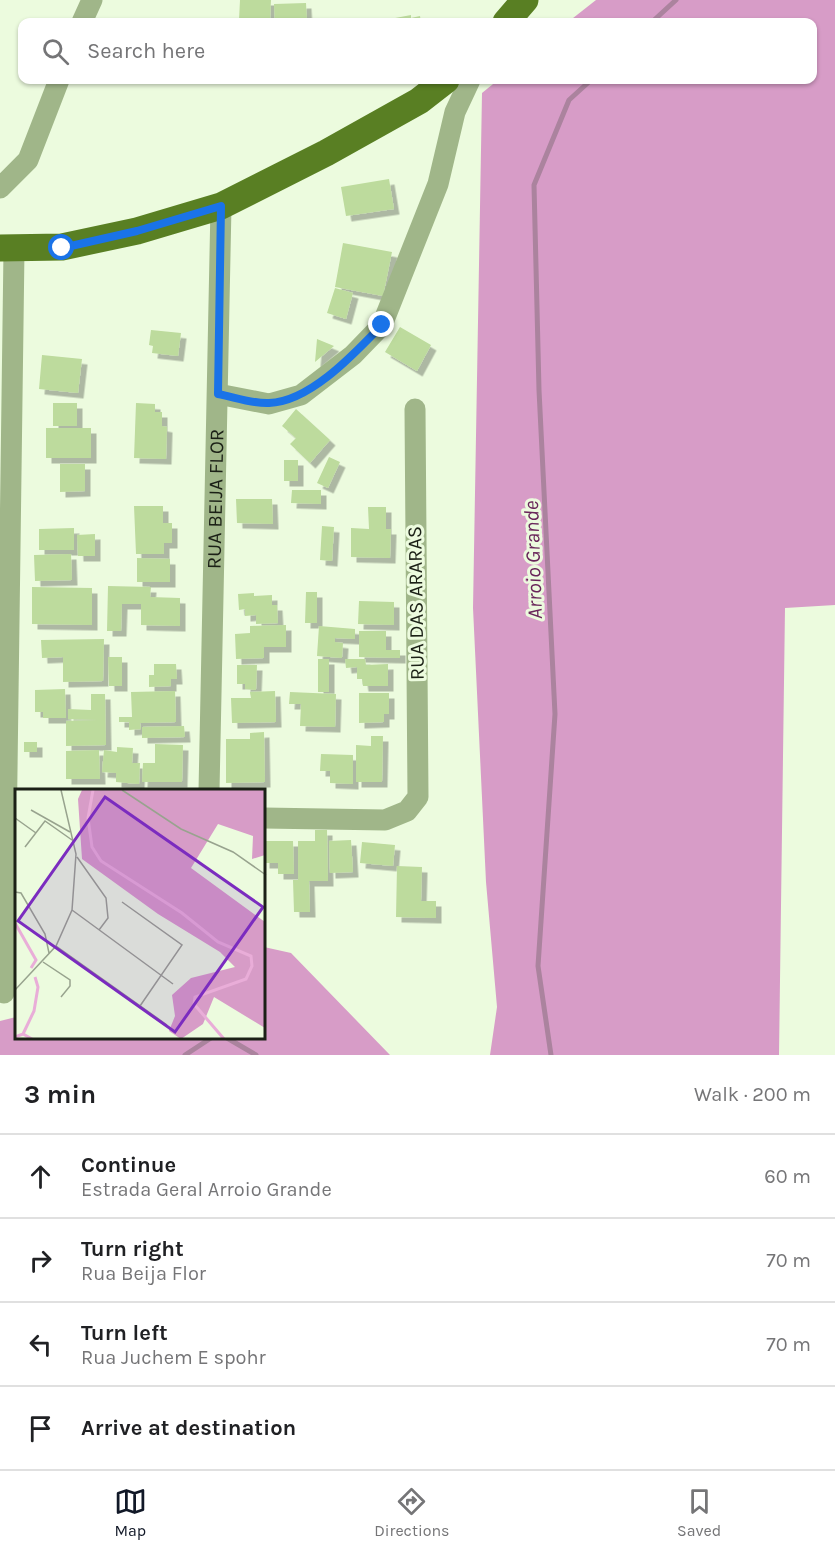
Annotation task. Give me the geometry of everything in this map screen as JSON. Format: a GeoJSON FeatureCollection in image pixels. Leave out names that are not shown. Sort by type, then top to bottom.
{"type":"FeatureCollection","features":[{"type":"Feature","properties":{"kind":"main road"},"geometry":{"type":"LineString","coordinates":[[509,18],[525,0]]}},
{"type":"Feature","properties":{"kind":"main road"},"geometry":{"type":"LineString","coordinates":[[7,249],[62,248],[137,231],[221,206],[326,153],[419,101],[441,84]]}},
{"type":"Feature","properties":{"kind":"street"},"geometry":{"type":"LineString","coordinates":[[84,18],[92,0]]}},
{"type":"Feature","properties":{"kind":"street"},"geometry":{"type":"LineString","coordinates":[[0,188],[28,160],[57,84]]}},
{"type":"Feature","properties":{"kind":"street"},"geometry":{"type":"LineString","coordinates":[[218,394],[268,404],[301,395],[353,355],[382,325],[438,184],[455,112],[468,84]]}},
{"type":"Feature","properties":{"kind":"street","name":"RUA BEIJA FLOR"},"geometry":{"type":"LineString","coordinates":[[209,789],[221,206]]}},
{"type":"Feature","properties":{"kind":"street"},"geometry":{"type":"LineString","coordinates":[[4,993],[7,811],[7,249]]}},
{"type":"Feature","properties":{"kind":"street","name":"RUA DAS ARARAS"},"geometry":{"type":"LineString","coordinates":[[266,818],[385,820],[407,811],[418,797],[415,409]]}},
{"type":"Feature","properties":{"kind":"shaded area"},"geometry":{"type":"Polygon","coordinates":[[[596,0],[835,0],[835,605],[785,608],[779,1055],[490,1055],[497,1007],[486,882],[473,608],[482,93],[493,84],[817,84],[817,18],[573,18],[596,0]]]}},
{"type":"Feature","properties":{"kind":"shaded area"},"geometry":{"type":"Polygon","coordinates":[[[266,947],[291,953],[390,1055],[0,1055],[0,1021],[15,1017],[15,1040],[266,1040],[266,947]]]}},
{"type":"Feature","properties":{"kind":"building"},"geometry":{"type":"Polygon","coordinates":[[[240,0],[271,0],[270,18],[239,18],[240,0]]]}},
{"type":"Feature","properties":{"kind":"building"},"geometry":{"type":"Polygon","coordinates":[[[306,3],[307,18],[275,18],[274,4],[306,3]]]}},
{"type":"Feature","properties":{"kind":"building"},"geometry":{"type":"Polygon","coordinates":[[[411,15],[411,18],[395,18],[411,15]]]}},
{"type":"Feature","properties":{"kind":"building"},"geometry":{"type":"Polygon","coordinates":[[[389,179],[394,209],[346,216],[341,187],[389,179]]]}},
{"type":"Feature","properties":{"kind":"building"},"geometry":{"type":"Polygon","coordinates":[[[343,243],[392,252],[383,296],[335,287],[343,243]]]}},
{"type":"Feature","properties":{"kind":"building"},"geometry":{"type":"Polygon","coordinates":[[[335,288],[353,293],[346,319],[327,313],[335,288]]]}},
{"type":"Feature","properties":{"kind":"building"},"geometry":{"type":"Polygon","coordinates":[[[400,327],[431,345],[417,371],[385,352],[400,327]]]}},
{"type":"Feature","properties":{"kind":"building"},"geometry":{"type":"Polygon","coordinates":[[[151,330],[181,333],[178,356],[152,353],[153,346],[149,345],[151,330]]]}},
{"type":"Feature","properties":{"kind":"building"},"geometry":{"type":"Polygon","coordinates":[[[317,339],[334,346],[315,362],[317,339]]]}},
{"type":"Feature","properties":{"kind":"building"},"geometry":{"type":"Polygon","coordinates":[[[42,355],[82,359],[78,393],[39,389],[42,355]]]}},
{"type":"Feature","properties":{"kind":"building"},"geometry":{"type":"Polygon","coordinates":[[[53,403],[77,403],[77,426],[53,426],[53,403]]]}},
{"type":"Feature","properties":{"kind":"building"},"geometry":{"type":"Polygon","coordinates":[[[136,403],[155,404],[155,412],[162,412],[162,426],[167,427],[166,459],[134,458],[136,403]]]}},
{"type":"Feature","properties":{"kind":"building"},"geometry":{"type":"Polygon","coordinates":[[[296,409],[330,440],[310,463],[290,444],[296,438],[282,426],[296,409]]]}},
{"type":"Feature","properties":{"kind":"building"},"geometry":{"type":"Polygon","coordinates":[[[46,428],[91,428],[91,458],[46,458],[46,428]]]}},
{"type":"Feature","properties":{"kind":"building"},"geometry":{"type":"Polygon","coordinates":[[[329,457],[340,462],[328,488],[317,483],[329,457]]]}},
{"type":"Feature","properties":{"kind":"building"},"geometry":{"type":"Polygon","coordinates":[[[284,460],[298,460],[298,481],[284,481],[284,460]]]}},
{"type":"Feature","properties":{"kind":"building"},"geometry":{"type":"Polygon","coordinates":[[[60,464],[85,464],[85,491],[60,492],[60,464]]]}},
{"type":"Feature","properties":{"kind":"building"},"geometry":{"type":"Polygon","coordinates":[[[292,490],[321,490],[321,504],[291,503],[292,490]]]}},
{"type":"Feature","properties":{"kind":"building"},"geometry":{"type":"Polygon","coordinates":[[[236,499],[272,499],[273,524],[237,523],[236,499]]]}},
{"type":"Feature","properties":{"kind":"building"},"geometry":{"type":"Polygon","coordinates":[[[134,506],[163,506],[163,523],[172,523],[172,543],[164,543],[164,554],[136,554],[134,506]]]}},
{"type":"Feature","properties":{"kind":"building"},"geometry":{"type":"Polygon","coordinates":[[[368,507],[386,507],[386,529],[391,529],[390,558],[351,557],[351,528],[369,529],[368,507]]]}},
{"type":"Feature","properties":{"kind":"building"},"geometry":{"type":"Polygon","coordinates":[[[322,526],[334,527],[332,561],[320,560],[322,526]]]}},
{"type":"Feature","properties":{"kind":"building"},"geometry":{"type":"Polygon","coordinates":[[[74,528],[74,550],[39,550],[39,529],[74,528]]]}},
{"type":"Feature","properties":{"kind":"building"},"geometry":{"type":"Polygon","coordinates":[[[95,534],[95,556],[78,556],[77,535],[95,534]]]}},
{"type":"Feature","properties":{"kind":"building"},"geometry":{"type":"Polygon","coordinates":[[[71,554],[72,580],[35,581],[34,555],[71,554]]]}},
{"type":"Feature","properties":{"kind":"building"},"geometry":{"type":"Polygon","coordinates":[[[137,558],[170,559],[170,582],[137,582],[137,558]]]}},
{"type":"Feature","properties":{"kind":"building"},"geometry":{"type":"Polygon","coordinates":[[[108,586],[151,587],[150,597],[180,598],[180,626],[141,625],[141,604],[122,604],[121,631],[107,631],[108,586]]]}},
{"type":"Feature","properties":{"kind":"building"},"geometry":{"type":"Polygon","coordinates":[[[32,587],[92,588],[92,625],[32,624],[32,587]]]}},
{"type":"Feature","properties":{"kind":"building"},"geometry":{"type":"Polygon","coordinates":[[[306,592],[317,592],[317,623],[305,623],[306,592]]]}},
{"type":"Feature","properties":{"kind":"building"},"geometry":{"type":"Polygon","coordinates":[[[254,593],[254,596],[272,595],[272,605],[277,605],[278,623],[256,624],[256,615],[245,616],[245,609],[239,610],[238,594],[254,593]]]}},
{"type":"Feature","properties":{"kind":"building"},"geometry":{"type":"Polygon","coordinates":[[[359,601],[394,602],[394,625],[358,624],[359,601]]]}},
{"type":"Feature","properties":{"kind":"building"},"geometry":{"type":"Polygon","coordinates":[[[286,625],[286,647],[264,647],[264,658],[236,659],[235,634],[250,633],[250,626],[286,625]]]}},
{"type":"Feature","properties":{"kind":"building"},"geometry":{"type":"Polygon","coordinates":[[[319,626],[355,629],[355,639],[335,638],[335,642],[343,643],[342,658],[317,656],[319,626]]]}},
{"type":"Feature","properties":{"kind":"building"},"geometry":{"type":"Polygon","coordinates":[[[359,631],[386,631],[386,650],[400,650],[400,658],[359,657],[359,631]]]}},
{"type":"Feature","properties":{"kind":"building"},"geometry":{"type":"Polygon","coordinates":[[[104,639],[103,681],[63,682],[63,657],[42,658],[41,640],[104,639]]]}},
{"type":"Feature","properties":{"kind":"building"},"geometry":{"type":"Polygon","coordinates":[[[108,657],[122,657],[122,686],[109,686],[108,657]]]}},
{"type":"Feature","properties":{"kind":"building"},"geometry":{"type":"Polygon","coordinates":[[[318,659],[329,659],[329,692],[318,692],[318,659]]]}},
{"type":"Feature","properties":{"kind":"building"},"geometry":{"type":"Polygon","coordinates":[[[345,659],[365,659],[366,665],[388,664],[388,686],[363,686],[362,679],[357,679],[357,667],[346,668],[345,659]]]}},
{"type":"Feature","properties":{"kind":"building"},"geometry":{"type":"Polygon","coordinates":[[[154,664],[176,664],[177,679],[171,679],[171,686],[149,687],[149,675],[154,675],[154,664]]]}},
{"type":"Feature","properties":{"kind":"building"},"geometry":{"type":"Polygon","coordinates":[[[237,665],[257,665],[256,690],[245,689],[245,684],[237,684],[237,665]]]}},
{"type":"Feature","properties":{"kind":"building"},"geometry":{"type":"Polygon","coordinates":[[[65,689],[66,718],[43,718],[43,712],[35,712],[35,690],[65,689]]]}},
{"type":"Feature","properties":{"kind":"building"},"geometry":{"type":"Polygon","coordinates":[[[175,691],[176,722],[140,723],[141,729],[129,730],[129,722],[119,722],[119,717],[132,717],[131,692],[175,691]]]}},
{"type":"Feature","properties":{"kind":"building"},"geometry":{"type":"Polygon","coordinates":[[[275,691],[276,722],[232,723],[231,698],[251,698],[250,692],[275,691]]]}},
{"type":"Feature","properties":{"kind":"building"},"geometry":{"type":"Polygon","coordinates":[[[290,692],[336,694],[335,727],[300,726],[301,704],[289,704],[290,692]]]}},
{"type":"Feature","properties":{"kind":"building"},"geometry":{"type":"Polygon","coordinates":[[[359,693],[389,693],[389,714],[384,714],[384,722],[359,723],[359,693]]]}},
{"type":"Feature","properties":{"kind":"building"},"geometry":{"type":"Polygon","coordinates":[[[91,694],[105,694],[106,745],[66,746],[66,721],[98,720],[68,719],[68,709],[91,710],[91,694]]]}},
{"type":"Feature","properties":{"kind":"building"},"geometry":{"type":"Polygon","coordinates":[[[184,726],[185,737],[142,738],[142,727],[184,726]]]}},
{"type":"Feature","properties":{"kind":"building"},"geometry":{"type":"Polygon","coordinates":[[[264,732],[265,782],[226,783],[226,739],[250,739],[250,733],[264,732]]]}},
{"type":"Feature","properties":{"kind":"building"},"geometry":{"type":"Polygon","coordinates":[[[371,736],[383,736],[382,782],[356,782],[356,745],[371,746],[371,736]]]}},
{"type":"Feature","properties":{"kind":"building"},"geometry":{"type":"Polygon","coordinates":[[[24,742],[37,742],[37,752],[24,752],[24,742]]]}},
{"type":"Feature","properties":{"kind":"building"},"geometry":{"type":"Polygon","coordinates":[[[155,744],[183,745],[182,782],[142,782],[143,763],[155,763],[155,744]]]}},
{"type":"Feature","properties":{"kind":"building"},"geometry":{"type":"Polygon","coordinates":[[[117,747],[133,748],[132,763],[140,763],[139,784],[116,782],[116,773],[102,772],[104,750],[117,752],[117,747]]]}},
{"type":"Feature","properties":{"kind":"building"},"geometry":{"type":"Polygon","coordinates":[[[99,750],[100,779],[66,779],[66,751],[99,750]]]}},
{"type":"Feature","properties":{"kind":"building"},"geometry":{"type":"Polygon","coordinates":[[[321,754],[353,755],[353,784],[330,783],[330,771],[320,771],[321,754]]]}},
{"type":"Feature","properties":{"kind":"building"},"geometry":{"type":"Polygon","coordinates":[[[315,830],[327,830],[328,881],[309,881],[310,912],[294,912],[293,880],[298,880],[298,841],[315,841],[315,830]]]}},
{"type":"Feature","properties":{"kind":"building"},"geometry":{"type":"Polygon","coordinates":[[[351,840],[353,872],[330,873],[329,841],[351,840]]]}},
{"type":"Feature","properties":{"kind":"building"},"geometry":{"type":"Polygon","coordinates":[[[266,841],[293,841],[294,874],[278,874],[278,863],[266,863],[266,841]]]}},
{"type":"Feature","properties":{"kind":"building"},"geometry":{"type":"Polygon","coordinates":[[[362,842],[395,845],[393,866],[360,863],[362,842]]]}},
{"type":"Feature","properties":{"kind":"building"},"geometry":{"type":"Polygon","coordinates":[[[397,866],[422,867],[421,901],[436,901],[436,918],[396,917],[397,866]]]}},
{"type":"Feature","properties":{"kind":"waterway","name":"Arroio Grande"},"geometry":{"type":"LineString","coordinates":[[656,18],[676,0]]}},
{"type":"Feature","properties":{"kind":"waterway","name":"Arroio Grande"},"geometry":{"type":"LineString","coordinates":[[551,1055],[538,966],[555,714],[539,390],[534,185],[569,100],[587,84]]}},
{"type":"Feature","properties":{"kind":"waterway","name":"Arroio Grande"},"geometry":{"type":"LineString","coordinates":[[185,1055],[208,1040]]}},
{"type":"Feature","properties":{"kind":"waterway","name":"Arroio Grande"},"geometry":{"type":"LineString","coordinates":[[230,1040],[256,1055]]}},
{"type":"Feature","properties":{"kind":"route"},"geometry":{"type":"LineString","coordinates":[[62,248],[137,231],[221,206],[218,394],[268,404],[301,395],[353,355],[382,325]]}}]}
